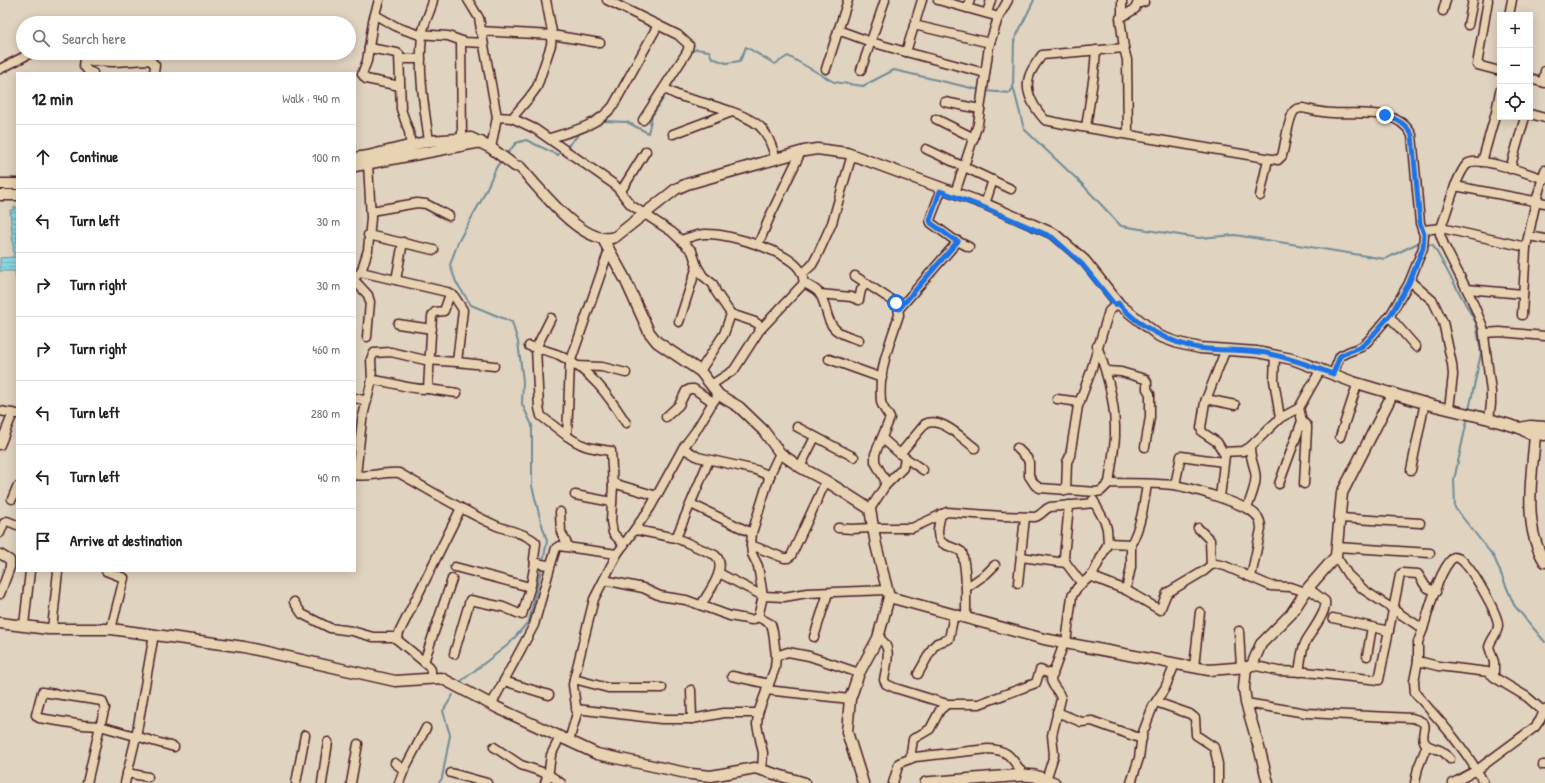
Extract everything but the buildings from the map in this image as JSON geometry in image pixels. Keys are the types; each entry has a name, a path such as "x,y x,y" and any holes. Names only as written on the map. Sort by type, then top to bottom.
{"main road":[{"path":"926,783 1024,776 1036,776 1050,782"}],"street":[{"path":"379,0 367,61 362,74 364,78 400,86"},
{"path":"430,141 422,90 421,59 422,34 433,0"},
{"path":"468,0 477,12 483,42 496,117 495,150"},
{"path":"512,118 537,87 551,45 552,35 546,0"},
{"path":"607,0 678,35 688,45 687,52 643,120"},
{"path":"826,69 848,0"},
{"path":"861,70 885,0"},
{"path":"906,52 922,0"},
{"path":"938,0 968,4 999,17"},
{"path":"987,13 991,0"},
{"path":"955,193 974,138 990,43 999,17 1008,0"},
{"path":"1122,0 1122,15 1120,21 1127,60 1128,134"},
{"path":"1122,15 1135,9 1137,4 1144,2 1144,0"},
{"path":"1444,10 1446,0"},
{"path":"1468,25 1473,0"},
{"path":"1488,0 1477,65 1497,68"},
{"path":"1509,12 1512,0"},
{"path":"375,15 399,28 422,34 448,36 461,41 483,42"},
{"path":"553,140 592,124 606,116 658,25"},
{"path":"914,25 990,43"},
{"path":"838,30 871,42 985,73"},
{"path":"480,31 552,35 600,43"},
{"path":"461,41 462,138"},
{"path":"369,48 399,54 401,109 409,132 411,147"},
{"path":"1124,48 1042,55 1029,76 1027,84 1031,101 1045,120 1278,160 1282,156 1290,119 1294,111 1299,108 1330,113 1385,115 1398,120 1407,127 1412,135 1420,223 1424,232 1423,248 1410,281 1389,316 1361,347 1340,356 1333,374"},
{"path":"1086,127 1096,50"},
{"path":"400,59 421,59"},
{"path":"0,69 17,60"},
{"path":"91,72 85,68 85,61 113,62 150,60 155,64 154,72"},
{"path":"1533,80 1544,82 1545,71"},
{"path":"664,88 679,96 732,112 758,124 764,130 776,159"},
{"path":"945,102 980,109"},
{"path":"1482,162 1497,107"},
{"path":"673,134 732,112"},
{"path":"1533,115 1545,118"},
{"path":"496,117 512,118 535,129 553,140 567,152 615,185 631,205 682,240 692,251 697,266 703,276 713,284 716,292 731,314 755,322 762,327"},
{"path":"936,119 974,138"},
{"path":"1510,168 1524,120"},
{"path":"356,158 411,147 430,141 462,138 471,138 495,150 520,167 565,217 606,244 625,279 649,332 657,342 700,371 711,385 716,398"},
{"path":"356,166 481,142"},
{"path":"647,215 676,189 687,184 804,151 817,149 847,153 983,207 1052,237 1082,264 1116,304 1136,324 1157,339 1176,347 1199,352 1274,357"},
{"path":"926,150 1011,188"},
{"path":"621,191 646,151"},
{"path":"567,436 573,364 606,244 609,239 615,237 669,198 688,187 799,156 818,153 851,158 941,190 955,193 985,204 1054,234 1085,261 1116,304 1159,336 1178,343 1200,348 1257,352 1333,374 1392,395"},
{"path":"758,245 799,156"},
{"path":"802,274 812,265 815,260 832,223 851,158"},
{"path":"1260,196 1268,159"},
{"path":"1489,418 1491,392 1484,327 1440,234 1455,186 1467,164 1472,161 1544,176 1536,201 1526,247 1522,315"},
{"path":"368,164 371,211 367,256 358,275 396,280 454,296 463,310 457,362"},
{"path":"985,204 993,180"},
{"path":"0,184 16,184"},
{"path":"1455,186 1545,203"},
{"path":"941,190 930,220 931,223 953,239 969,247"},
{"path":"0,195 16,195"},
{"path":"371,211 417,203 426,204 449,216"},
{"path":"1424,232 1441,228 1526,247"},
{"path":"368,234 434,250"},
{"path":"682,240 699,234 727,235 758,245 775,252 798,267 802,274 804,283 820,294 851,297 859,300 861,290 866,283"},
{"path":"1529,236 1545,239"},
{"path":"899,309 958,241"},
{"path":"396,280 403,242"},
{"path":"679,322 697,266"},
{"path":"855,276 896,303 899,309 899,315 888,348 882,378 881,401 890,418 875,454 874,462 885,480 884,487"},
{"path":"1410,281 1433,301 1443,322 1452,364 1454,410"},
{"path":"356,282 368,295 370,302 367,337"},
{"path":"711,385 734,370 762,327 804,283"},
{"path":"1467,289 1523,294"},
{"path":"428,389 433,314 446,309 450,294"},
{"path":"820,294 827,315 835,329 858,340"},
{"path":"1066,491 1067,462 1070,456 1080,402 1109,310 1116,304"},
{"path":"700,371 724,334 731,314"},
{"path":"1389,316 1416,347"},
{"path":"550,318 533,347 541,416 579,445 611,451 613,486 611,521 613,533 624,545"},
{"path":"398,324 432,329"},
{"path":"1484,333 1500,332 1545,336"},
{"path":"1017,448 1029,462 1029,476 1035,485 1044,490 1089,492 1101,491 1109,483 1115,437 1115,422 1106,371 1097,346"},
{"path":"533,347 558,355 589,374 609,396 626,423"},
{"path":"356,467 362,420 372,380 371,359 374,353 391,352 430,360 494,366"},
{"path":"1220,497 1225,455 1217,442 1202,432 1201,428 1206,399 1224,354"},
{"path":"1274,357 1274,380 1280,418"},
{"path":"829,359 882,378"},
{"path":"573,364 602,367 626,373"},
{"path":"1106,371 1120,372 1145,379 1147,382 1147,389 1150,394 1150,417 1145,447"},
{"path":"1320,371 1356,388 1489,418 1540,435 1530,516 1532,533 1545,562"},
{"path":"1223,452 1243,451 1250,447 1280,418 1299,408 1320,371"},
{"path":"372,380 456,393"},
{"path":"1340,437 1356,388"},
{"path":"666,417 679,405 686,391 690,389 694,389 739,407 763,430 780,453 800,467 826,481 870,509"},
{"path":"1392,395 1342,493 1337,551 1348,575 1364,590 1423,629"},
{"path":"356,398 367,401"},
{"path":"545,783 552,755 574,726 577,714 573,685 594,599 617,554 636,530 650,508 683,448 695,432 716,398"},
{"path":"1057,399 1080,402"},
{"path":"1206,399 1235,405"},
{"path":"1411,470 1427,404"},
{"path":"1299,408 1302,421 1307,426 1304,484"},
{"path":"0,411 15,414 0,445"},
{"path":"1279,484 1302,421"},
{"path":"863,783 847,732 850,699 859,673 878,638 889,594 876,545 870,509 884,487 903,468 903,456 925,424 929,422 937,422 944,425 976,448"},
{"path":"1520,428 1530,426 1545,427"},
{"path":"797,427 854,457"},
{"path":"800,467 815,437"},
{"path":"882,438 903,456 923,470"},
{"path":"1246,509 1254,488 1256,476 1250,457 1250,447"},
{"path":"683,448 698,457 756,470 770,476"},
{"path":"758,617 763,596 758,566 752,554 752,533 770,476 780,453"},
{"path":"1175,485 1181,456 1223,462"},
{"path":"676,538 710,460"},
{"path":"356,475 363,476 390,472 399,473 461,508 534,541 536,543 534,559 542,563"},
{"path":"751,545 784,558 791,556 826,481"},
{"path":"1109,483 1175,485 1220,497 1256,514 1260,522 1261,529 1251,577"},
{"path":"613,486 616,484 657,496"},
{"path":"1126,590 1131,567 1131,544 1143,509 1147,484"},
{"path":"12,500 16,490"},
{"path":"1050,782 1054,755 1052,735 1061,699 1051,682 1065,643 1072,596 1093,574 1108,543 1107,529 1089,492"},
{"path":"576,494 612,502"},
{"path":"838,528 912,528 947,512 1036,517 1041,515 1046,508 1050,507 1095,503"},
{"path":"691,504 752,533"},
{"path":"1069,505 1064,557 1066,563 1082,584"},
{"path":"396,639 461,508"},
{"path":"560,512 561,532 568,546"},
{"path":"940,514 938,536 940,540 962,552 966,588 966,618"},
{"path":"1018,583 1025,517"},
{"path":"1340,518 1420,523"},
{"path":"0,533 4,523 7,521 16,524"},
{"path":"1198,528 1210,540 1211,565"},
{"path":"636,530 676,538 715,555 720,561 720,573 700,605"},
{"path":"1108,543 1131,544"},
{"path":"454,654 470,600 522,614 530,587 542,563 559,546 568,546 617,554"},
{"path":"1337,551 1430,553"},
{"path":"1246,667 1261,644 1291,614 1307,590 1337,551"},
{"path":"0,554 10,560 10,567 0,594"},
{"path":"1021,557 1066,563"},
{"path":"1484,783 1466,751 1415,693 1414,681 1418,661 1418,642 1449,561 1454,557 1461,559 1466,565 1487,597 1498,623 1498,632 1489,647 1494,662 1494,677"},
{"path":"492,705 534,625 542,563"},
{"path":"1090,576 1126,590 1160,610 1167,593 1204,571 1211,565 1216,564 1271,586 1307,590 1326,601 1326,604 1305,642 1299,672"},
{"path":"966,588 986,574 995,565"},
{"path":"455,567 530,587"},
{"path":"24,626 30,572"},
{"path":"52,629 58,572"},
{"path":"111,572 121,574 124,578 111,629"},
{"path":"720,573 763,596 784,597 807,593 889,594 966,618 1044,639 1194,668 1209,670 1246,667 1379,680 1400,575 1402,572 1418,574 1426,587 1436,592"},
{"path":"424,662 452,579"},
{"path":"604,580 643,588 660,596 675,597 730,616 752,620 758,617"},
{"path":"814,637 828,593"},
{"path":"294,602 302,614 330,628 352,631 373,637 394,637 424,662 431,670 431,678"},
{"path":"1194,668 1200,612"},
{"path":"918,674 933,647 937,643 948,639 954,614"},
{"path":"758,617 771,624 776,656 775,668 758,714 758,731 763,753 762,770"},
{"path":"1333,618 1389,631"},
{"path":"0,622 52,629 111,629 244,647 395,681 442,678 492,705 597,754 691,774 711,776 755,768 805,783"},
{"path":"1367,656 1372,627"},
{"path":"1239,631 1246,667 1244,688 1246,703 1268,783"},
{"path":"125,783 136,737 154,634"},
{"path":"878,638 886,643 888,648 884,680 886,684 947,704 979,704 1036,683 1040,670 1053,675"},
{"path":"776,656 788,652 809,656 859,673"},
{"path":"1418,661 1438,666 1483,670 1527,697 1544,710 1543,720 1535,727 1477,770 1453,783"},
{"path":"1131,783 1139,758 1142,739 1156,702 1165,688 1175,664"},
{"path":"732,676 768,687 799,694 823,695 850,699"},
{"path":"574,679 608,688 662,688"},
{"path":"504,681 549,695"},
{"path":"691,690 692,719"},
{"path":"87,783 100,726 105,708 102,701 42,692 36,714 40,718 83,725 100,726 174,747"},
{"path":"1156,702 1190,714 1195,718 1196,735 1214,747 1218,764 1218,783"},
{"path":"1246,703 1306,713 1412,718 1423,722 1425,728 1424,741 1427,745 1444,753 1450,759"},
{"path":"910,759 913,739 930,729 940,710 947,704"},
{"path":"576,709 661,719 692,719 724,713 758,714"},
{"path":"1057,712 1081,722 1092,721 1142,739"},
{"path":"399,783 404,770 426,728"},
{"path":"296,783 305,735"},
{"path":"322,783 328,742"},
{"path":"351,783 358,744"},
{"path":"1415,783 1418,768 1427,745"},
{"path":"494,747 521,765 548,774 561,783"},
{"path":"893,783 899,763 910,759 988,749 1006,752 1024,776"},
{"path":"395,764 404,770"},
{"path":"127,773 148,777"},
{"path":"451,773 487,783"}],"water":[{"path":"14,207 16,207 16,279 15,271 0,271 0,258 14,257 10,210 14,210"}],"waterway":[{"path":"1034,0 1014,41 1013,86 1024,129 1081,183 1121,226 1199,238 1235,235 1385,259 1418,243 1421,244"},
{"path":"690,53 696,49 709,51 712,58 726,63 740,61 746,47 775,64 788,56 834,82 863,86 894,70 980,90"},
{"path":"670,87 680,71"},
{"path":"984,91 1010,93 1013,87"},
{"path":"600,122 627,122 648,133 652,116 666,94"},
{"path":"566,148 582,131"},
{"path":"506,155 516,143 526,140 558,155 563,151"},
{"path":"502,160 497,166 481,201 458,242 450,265 456,282 471,305 512,322 518,342 523,381 522,404 532,425 532,486 547,541 543,562"},
{"path":"1425,244 1433,245 1476,323 1481,353 1469,410"},
{"path":"1468,416 1454,480 1455,508 1494,557 1514,605 1545,642"},
{"path":"460,682 509,644 529,621 542,566"},
{"path":"439,783 442,778 450,735 443,711 453,695"}],"route":[{"path":"896,303 899,309 958,241 931,223 930,220 940,191 983,207 1052,237 1082,264 1115,305 1118,303 1159,336 1178,343 1200,348 1266,353 1292,359 1333,374 1340,356 1361,347 1391,314 1409,283 1423,248 1424,234 1420,223 1412,135 1407,127 1398,120 1385,115"}]}
